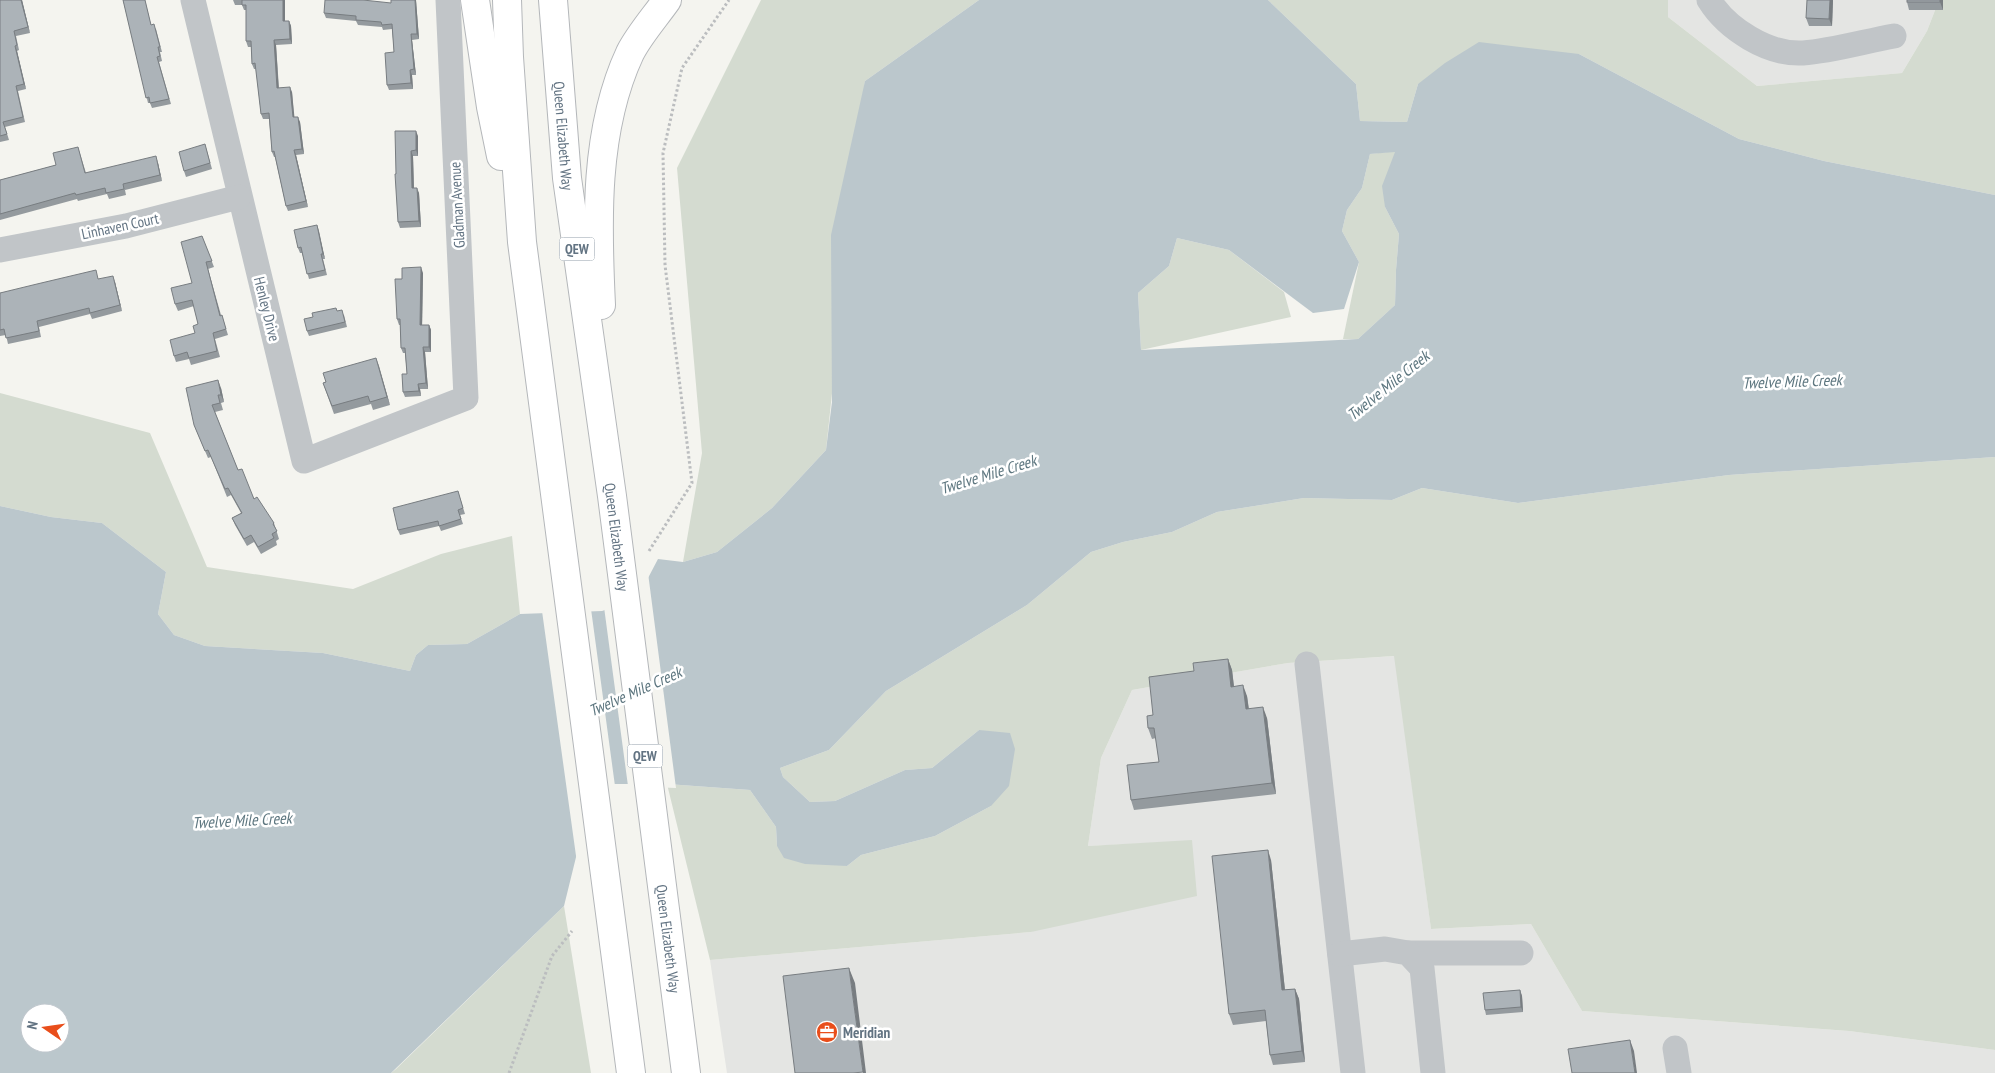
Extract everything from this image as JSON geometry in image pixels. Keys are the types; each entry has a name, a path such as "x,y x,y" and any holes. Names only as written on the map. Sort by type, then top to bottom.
{"highway":[{"path":"475,0 498,145 522,242"},
{"path":"507,0 509,57 522,242 631,1073"},
{"name":"Queen Elizabeth Way","path":"553,0 568,178 612,496 686,1073"},
{"path":"612,496 598,246 600,175 613,96 631,52 668,0"}],"street":[{"name":"Henley Drive","path":"193,0 304,460 456,402"},
{"name":"Gladman Avenue","path":"448,0 466,398 456,402"},
{"path":"1709,0 1719,15 1767,48 1802,53 1894,36"},
{"name":"Linhaven Court","path":"0,250 126,226 239,197"},
{"path":"1307,664 1353,1073"},
{"path":"1340,954 1386,949 1408,954 1521,953"},
{"path":"1408,954 1422,968 1433,1073"},
{"path":"1675,1048 1679,1073"}],"path":[{"path":"649,550 692,483 665,265 663,153 682,68 729,0"},
{"path":"509,1073 552,956 572,931"}],"shaded area":[{"path":"761,0 979,0 865,81 826,450 772,508 717,552 683,562 702,453 677,168"},
{"path":"1268,0 1668,0 1668,17 1757,86 1902,73 1927,31 1939,0 1995,0 1995,195 1824,161 1739,139 1579,54 1418,84 1407,122 1360,121 1356,84"},
{"path":"1668,0 1939,0 1927,31 1902,73 1757,86 1668,17"},
{"path":"1396,151 1385,207 1399,234 1395,305 1358,339 1343,339 1359,262 1342,231 1347,210 1362,188 1370,154"},
{"path":"1177,238 1229,250 1284,292 1291,317 1141,350 1138,293 1169,266"},
{"path":"0,393 150,433 207,567 353,589 441,554 512,536 520,614 467,644 428,645 416,655 410,671 323,653 205,646 174,635 158,614 166,572 102,523 51,517 0,506"},
{"path":"1995,457 1995,1050 1849,1031 1582,1011 1531,924 1431,929 1394,656 1288,663 1132,690 1101,758 1088,846 1192,840 1197,896 1031,932 710,960 667,784 750,790 776,827 777,846 847,866 861,855 935,836 991,806 979,730 932,768 905,770 835,801 810,802 783,777 780,768 829,750 886,691 1027,605 1091,552 1123,542 1172,532 1217,512 1304,498 1392,500 1422,488 1518,503 1729,475"},
{"path":"1395,656 1431,929 1531,924 1582,1011 1849,1031 1995,1050 1995,1073 727,1073 710,960 1031,932 1192,841 1088,846 1101,758 1132,690 1288,663"},
{"path":"564,906 591,1073 391,1073 396,1069"}],"water":[{"name":"Twelve Mile Creek","path":"979,0 1268,0 1356,84 1360,121 1407,122 1418,84 1445,63 1479,42 1579,54 1739,139 1824,161 1995,195 1995,457 1729,475 1518,503 1422,488 1392,500 1304,498 1217,512 1172,532 1123,542 1091,552 1027,605 886,691 829,750 780,768 783,777 810,802 835,801 905,770 932,768 979,730 1010,733 1015,749 1009,786 991,806 935,836 861,855 847,866 805,864 784,858 777,846 776,827 750,790 667,784 594,784 564,906 391,1073 0,1073 0,506 51,517 102,523 166,572 158,614 174,635 205,646 323,653 410,671 416,655 428,645 467,644 520,614 602,611 637,599 658,559 683,562 717,552 772,508 826,450 832,402 831,235 865,81","holes":["1395,152 1382,186 1385,207 1399,234 1395,305 1358,339 1141,350 1138,293 1169,266 1177,238 1229,250 1313,313 1344,309 1359,262 1342,231 1347,210 1362,188 1370,154"]}],"pier":[{"path":"648,573 676,788 628,786 604,607 635,597"},
{"path":"591,609 615,786 595,786 577,863 542,611"}],"building":[{"path":"0,0 21,0 28,27 14,31 17,45 15,46 24,84 16,86 23,117 3,122 7,134 0,136"},
{"path":"123,0 145,0 151,25 154,24 160,47 158,47 160,56 157,57 169,99 150,103 149,97 146,98"},
{"path":"242,0 283,0 283,21 289,21 290,39 274,40 277,88 290,87 293,117 298,117 302,149 294,150 306,201 286,206 274,151 272,152 269,113 261,114 255,63 252,64 251,41 246,41 246,5 242,5"},
{"path":"325,0 363,0 391,3 391,0 415,0 417,34 411,34 414,69 410,70 411,83 387,85 385,53 394,52 392,24 382,25 381,22 356,20 356,16 324,13"},
{"path":"1807,0 1830,0 1829,19 1806,18"},
{"path":"1907,0 1940,0 1940,2 1907,2"},
{"path":"395,131 416,131 416,150 411,151 412,188 417,188 419,221 398,222"},
{"path":"205,144 210,163 184,171 179,152"},
{"path":"78,147 85,173 156,156 160,175 123,184 124,189 106,193 105,188 76,195 75,193 0,214 0,180 56,165 53,153"},
{"path":"317,225 325,270 307,274 301,247 298,248 294,230"},
{"path":"202,236 212,261 206,262 220,316 222,315 226,329 213,333 217,351 189,358 187,352 174,356 170,340 195,333 193,326 198,324 192,300 175,304 171,288 192,283 181,242"},
{"path":"421,267 420,325 429,325 429,347 423,347 426,383 418,384 419,391 403,392 402,374 407,374 405,348 401,348 400,319 397,319 395,279 402,279 402,268"},
{"path":"96,270 98,279 113,276 120,305 90,313 89,308 37,321 39,331 6,338 4,329 0,330 0,293"},
{"path":"336,308 337,311 342,310 345,322 307,331 304,319 313,317 312,313"},
{"path":"376,358 387,397 370,402 368,396 332,406 323,383 326,382 323,373"},
{"path":"218,380 221,395 218,395 220,403 212,405 238,470 242,469 254,499 257,497 277,531 272,534 274,538 258,547 251,535 244,539 232,518 242,513 228,488 225,489 208,450 205,451 194,425 186,388"},
{"path":"458,491 463,508 458,510 461,519 439,526 438,521 398,530 393,508"},
{"path":"1228,659 1231,687 1243,685 1246,709 1263,707 1272,783 1131,800 1127,765 1159,762 1154,728 1148,728 1147,716 1153,715 1149,677 1194,671 1193,663"},
{"path":"1268,850 1282,990 1295,989 1302,1051 1270,1055 1265,1010 1229,1014 1212,856"},
{"name":"Meridian","path":"849,968 863,1072 795,1073 783,976"},
{"path":"1520,990 1521,1007 1485,1010 1483,993"},
{"path":"1630,1040 1635,1073 1572,1073 1568,1049"}],"place":[{"name":"Meridian","path":"827,1032"}]}
